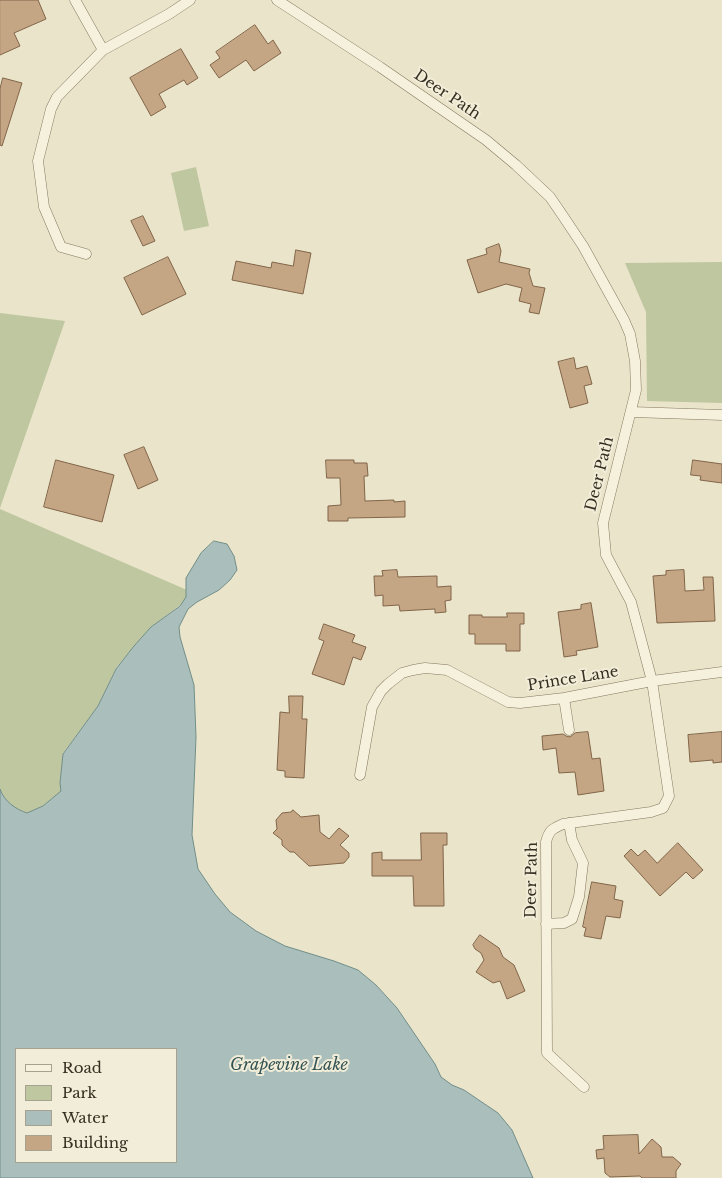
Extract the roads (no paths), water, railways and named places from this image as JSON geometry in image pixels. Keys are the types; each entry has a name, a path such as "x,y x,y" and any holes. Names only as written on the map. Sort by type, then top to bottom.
{"street":[{"path":"75,0 103,50"},
{"path":"86,254 61,247 44,207 38,161 52,109 57,97 103,50 169,14 190,0"},
{"name":"Deer Path","path":"277,0 486,140 516,165 550,198 563,216 583,246 630,334 635,361 636,390 603,523 606,555 631,602 652,681 669,796 663,808 651,812 563,824 552,829 548,834 546,842 546,1052 584,1087"},
{"path":"632,412 722,415"},
{"name":"Prince Lane","path":"360,775 372,707 381,691 403,673 425,668 447,670 508,702 520,703 564,698 652,681 722,672"},
{"path":"564,698 569,730"},
{"path":"546,924 564,923 572,919 579,897 583,862 572,840 569,823"}],"water":[{"name":"Grapevine Lake","path":"214,541 227,544 234,556 237,570 219,590 188,609 179,627 180,637 194,685 196,737 192,835 198,869 230,912 256,931 285,946 358,970 376,985 397,1008 435,1064 441,1077 498,1113 512,1130 533,1178 0,1178 0,789 10,804 27,813 43,806 61,791 63,754 98,706 116,669 134,646 151,627 180,606 186,597 186,578 201,553"}]}
